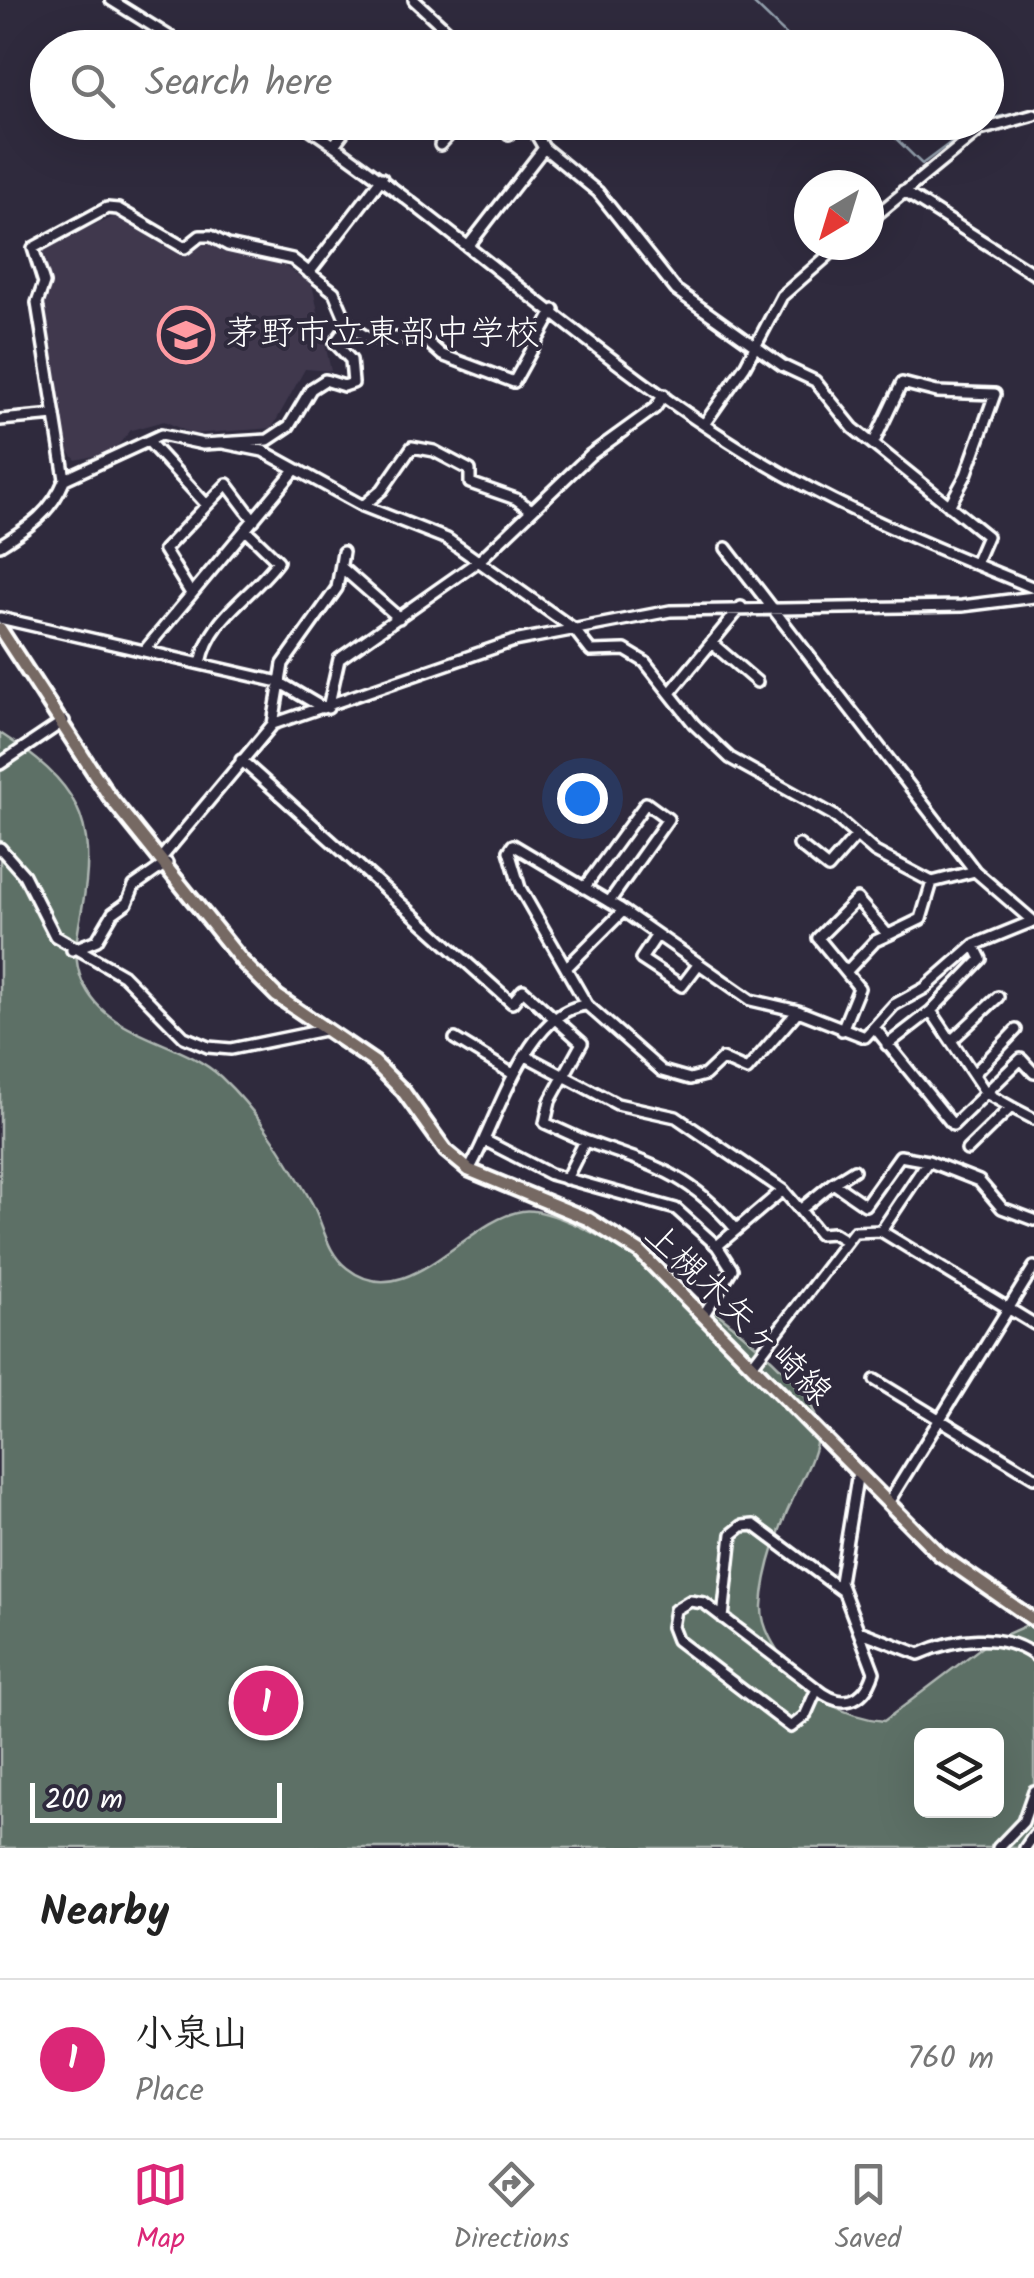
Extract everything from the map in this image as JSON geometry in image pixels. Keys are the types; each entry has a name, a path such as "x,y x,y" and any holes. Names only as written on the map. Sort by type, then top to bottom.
{"main road":[{"name":"上槻木矢ヶ崎線","path":"0,629 64,721 109,796 165,860 242,961 278,996 374,1062 404,1091 446,1151 469,1170 608,1231 640,1252 938,1554 1034,1620"}],"street":[{"path":"111,0 159,30"},
{"path":"414,0 446,30"},
{"path":"1004,123 1029,116 1034,124"},
{"path":"327,140 382,178 664,395 785,475 1034,588"},
{"path":"334,145 338,140"},
{"path":"440,145 445,140"},
{"path":"538,140 598,192 676,290 783,366 815,381 853,428 986,536 975,564"},
{"path":"884,207 967,140"},
{"path":"469,245 544,148"},
{"path":"309,273 382,178"},
{"path":"902,190 1034,274"},
{"path":"0,545 40,520 55,503 64,479 38,303 44,284 33,248 107,208 118,210 185,248 200,236 211,236 228,245 292,260 334,292 348,325 368,338 423,338 442,355 514,382 554,310"},
{"path":"705,423 782,296 823,260"},
{"path":"64,479 93,463 120,458 132,446 166,434 186,442 268,440 289,426 315,384 325,380 350,386 350,360 335,343 348,325"},
{"path":"873,444 902,383 937,392 995,394 966,475 949,506"},
{"path":"326,708 340,659 480,560 530,509 618,431 655,408 664,395"},
{"path":"0,420 55,415"},
{"path":"148,441 205,503"},
{"path":"223,443 263,451 364,506 418,526 480,560 537,606 574,629 591,651 624,650 645,662 730,758 832,814 874,852 932,882 975,870"},
{"path":"364,506 382,490 412,447 434,451 470,470 470,483 516,499 530,509"},
{"path":"144,650 294,471"},
{"path":"190,592 164,550 205,503 227,484 254,520"},
{"path":"201,663 205,642 229,609 264,581 278,561 246,530"},
{"path":"726,548 776,607 975,870 1034,922 974,946 925,988 894,1004 865,1037 798,1011 751,1000 624,911 513,845 509,851 520,888 587,1005 662,1071 690,1078 705,1075 722,1060 746,1070 798,1011"},
{"path":"72,950 97,940 113,913 128,903 134,886 165,860 273,724 283,664 323,614 342,568 343,552"},
{"path":"342,568 399,618"},
{"path":"273,724 465,657 670,610 962,606 1034,596"},
{"path":"670,693 714,645 741,607"},
{"path":"0,618 282,683 326,708"},
{"path":"714,645 757,682"},
{"path":"0,764 64,721"},
{"path":"241,760 512,1003 524,990 582,1043 550,1101 545,1123 683,1178 706,1194 736,1228"},
{"path":"584,888 646,803 668,819 609,902"},
{"path":"799,845 828,868 856,836"},
{"path":"0,848 24,875 55,936 140,989 168,1024 208,1046 231,1049 324,1030"},
{"path":"846,972 875,941 921,918 932,882"},
{"path":"842,1030 860,988 818,938 857,899 888,935"},
{"path":"568,966 624,911"},
{"path":"657,935 640,959 682,986 698,964"},
{"path":"888,1045 931,1011 981,959 974,946"},
{"path":"952,1040 998,996"},
{"path":"469,1170 486,1142 513,1074 545,1024 587,1005"},
{"path":"931,1011 986,1093 1034,1119"},
{"path":"874,1027 953,1125 1021,1059 1034,1073"},
{"path":"974,1074 1016,1030"},
{"path":"456,1038 513,1074"},
{"path":"526,1056 617,1104 676,1117 783,1190 819,1234 833,1233 846,1241"},
{"path":"967,1150 1011,1107"},
{"path":"486,1142 566,1179 676,1210 717,1246 732,1269 703,1316"},
{"path":"566,1179 585,1142"},
{"path":"833,1183 865,1206 900,1156 928,1161 979,1180 1002,1208 1034,1220"},
{"path":"881,1230 928,1161"},
{"path":"800,1210 854,1170"},
{"path":"717,1246 783,1190"},
{"path":"752,1364 854,1232 881,1230 1034,1324"},
{"path":"888,1503 1034,1268"},
{"path":"875,1380 1034,1477"},
{"path":"818,1689 805,1716 791,1727 678,1640 672,1627 675,1610 690,1601 704,1604 818,1689 833,1702 846,1704 862,1694 872,1682 874,1672 840,1582 858,1472"},
{"path":"723,1618 732,1534 742,1526 754,1525 843,1592"},
{"path":"859,1631 918,1654 947,1643 980,1639 998,1640 1034,1655"},
{"path":"998,1848 1022,1822 1034,1791"},
{"path":"1025,1848 1034,1834"}],"shaded area":[{"name":"茅野市立東部中学校","path":"117,216 182,256 200,239 209,240 228,250 264,253 312,284 331,371 305,369 272,428 192,434 164,421 131,430 112,452 76,460 69,452 44,301 50,277 41,246"}],"green space":[{"path":"0,733 47,768 64,786 84,826 86,877 76,954 82,981 93,1000 126,1027 204,1064 235,1091 282,1153 312,1203 330,1246 347,1268 369,1280 392,1281 436,1261 501,1218 522,1211 551,1215 637,1258 686,1290 773,1361 802,1393 816,1418 816,1446 774,1545 762,1606 770,1638 807,1688 842,1710 884,1721 987,1643 1034,1622 1034,1848 0,1848"}],"waterway":[{"path":"750,0 781,30"},
{"path":"1004,116 1034,110"},
{"path":"897,140 922,164 954,140"}],"place":[{"name":"茅野市立東部中学校","path":"186,335"},
{"name":"小泉山","path":"266,1703"}]}
